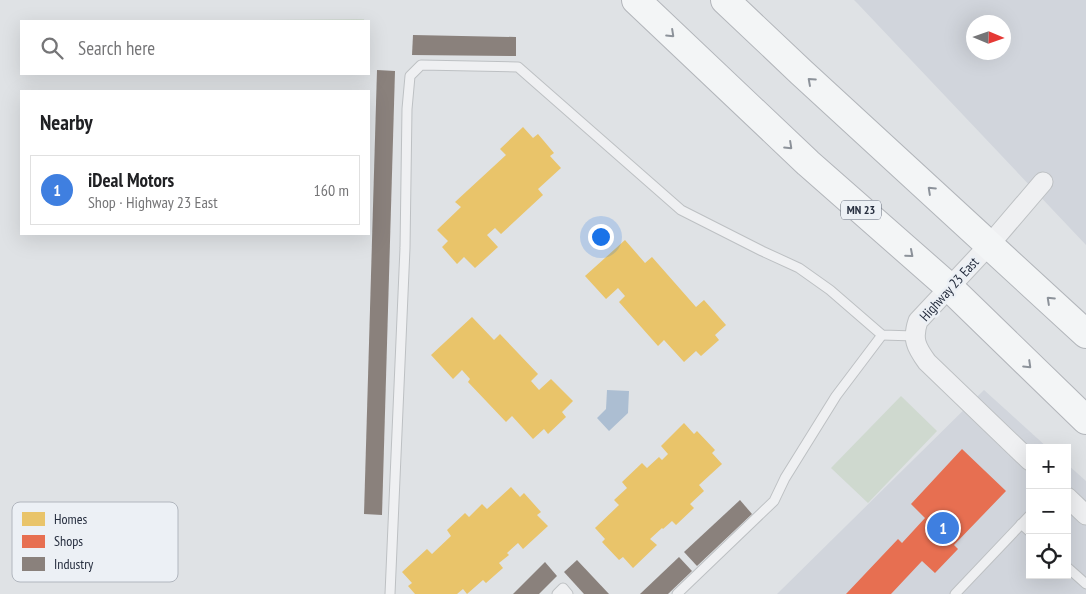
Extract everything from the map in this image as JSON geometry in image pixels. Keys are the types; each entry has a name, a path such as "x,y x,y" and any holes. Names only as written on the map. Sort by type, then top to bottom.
{"highway":[{"name":"MN 23","path":"636,0 808,164 949,288 1086,420"},
{"path":"725,0 1086,334"}],"street":[{"name":"Highway 23 East","path":"1026,457 927,362 915,342 915,331 918,321 990,244 1044,182"},
{"path":"1071,501 1086,515"}],"lane":[{"path":"390,594 405,248 407,109 410,76 421,65 518,67 681,210 799,268 830,290 882,334 915,336"},
{"path":"676,594 774,501 785,478 836,396 882,334"},
{"path":"955,594 1026,519"},
{"path":"1021,524 1026,528"},
{"path":"1071,571 1086,584"},
{"path":"557,594 563,588 568,594"}],"shaded area":[{"path":"854,0 1086,0 1086,245"},
{"path":"364,19 364,20 261,20"},
{"path":"984,390 1044,444 1026,444 1026,579 1071,579 1071,468 1086,481 1086,594 777,594"},
{"path":"901,396 937,431 868,503 831,468"}],"water":[{"path":"607,390 629,391 628,413 609,431 597,418 606,409"}],"building: Homes":[{"path":"523,127 533,138 538,134 554,153 550,156 561,168 538,189 543,195 501,234 495,228 487,235 498,247 475,268 464,257 457,264 442,247 448,241 437,230 461,207 455,202 506,155 500,149"},
{"path":"625,240 645,263 652,257 696,307 704,300 726,325 715,335 719,340 701,356 696,351 684,362 664,340 658,346 619,302 625,296 618,288 606,299 585,276"},
{"path":"472,317 494,340 500,334 538,374 531,381 539,390 551,379 573,401 562,412 566,417 548,434 544,429 533,439 512,416 506,422 468,382 470,379 462,370 453,379 431,355"},
{"path":"684,423 694,434 697,431 715,450 712,453 722,464 699,485 704,491 690,504 694,508 676,525 672,521 650,539 657,545 633,568 623,557 619,560 602,542 605,539 595,528 619,505 614,500 627,488 622,482 642,463 647,468 659,457 662,460 668,454 661,446"},
{"path":"511,487 520,497 524,493 541,512 537,515 548,526 523,549 518,543 507,553 509,555 499,563 503,568 486,583 483,580 467,594 463,589 457,594 415,594 408,586 412,583 402,572 427,549 432,554 451,536 447,530 465,513 469,517 482,504 487,509"}],"building: Shops":[{"path":"962,449 1006,491 954,545 958,549 935,573 922,561 891,594 846,594 898,539 902,543 925,518 911,504"}],"building: Industry":[{"path":"413,35 516,37 516,56 412,55"},
{"path":"377,70 395,71 382,515 364,514"},
{"path":"740,500 752,514 697,566 684,552"},
{"path":"679,557 692,571 668,594 640,594"},
{"path":"577,560 609,594 584,594 564,572"},
{"path":"545,562 557,576 539,594 513,594"}],"place":[{"name":"iDeal Motors","path":"943,528"}]}
